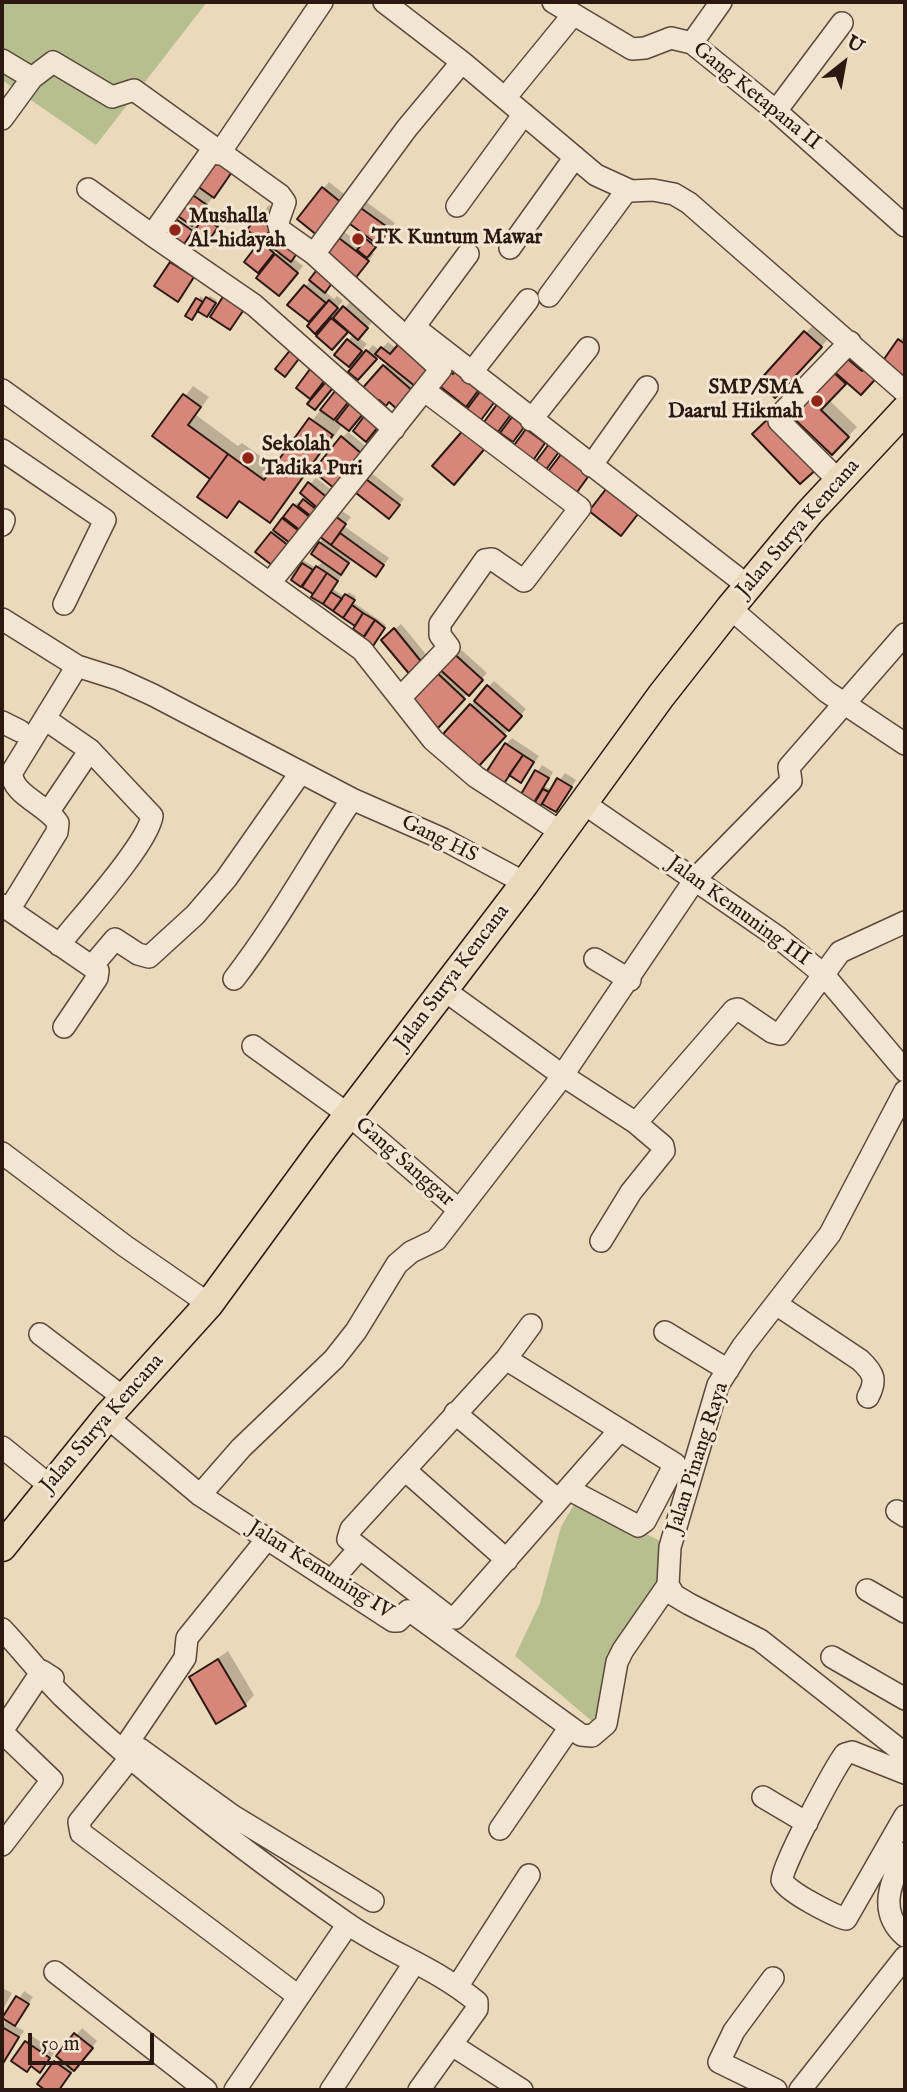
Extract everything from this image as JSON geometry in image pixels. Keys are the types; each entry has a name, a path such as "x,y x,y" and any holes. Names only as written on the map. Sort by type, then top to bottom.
{"main road":[{"name":"Jalan Surya Kencana","path":"2,1547 49,1485 209,1304 730,608 839,481 905,410"}],"street":[{"path":"152,235 216,152 322,2"},
{"path":"384,2 462,62 611,185 627,190 653,190 674,194 689,203 905,392"},
{"name":"Gang Ketapana II","path":"552,2 632,49 645,48 671,38 692,43 776,111 905,226"},
{"path":"692,43 722,2"},
{"path":"505,98 572,16"},
{"path":"776,111 842,23"},
{"path":"2,60 32,78"},
{"path":"2,119 32,78 53,62 112,97 134,90 216,152 280,195 285,202 278,222 280,230 314,254 441,369 270,583"},
{"path":"314,254 399,139 462,62"},
{"path":"457,206 524,114"},
{"path":"510,248 575,157"},
{"path":"88,189 254,305 394,429"},
{"path":"471,373 538,298 627,190"},
{"path":"468,254 414,327 748,586"},
{"path":"839,481 779,421 780,415 850,342"},
{"path":"531,420 588,348"},
{"path":"592,466 647,387"},
{"path":"2,390 362,650 433,740 466,769 561,832"},
{"path":"400,698 449,647 440,635 440,624 485,560 492,559 524,581 580,509 425,391"},
{"path":"2,450 105,520 64,604"},
{"path":"730,608 809,678 905,744"},
{"name":"Gang HS","path":"2,619 77,666 118,679 153,695 352,799 443,839 525,883"},
{"path":"200,1495 241,1448 334,1359 356,1331 397,1264 411,1252 436,1240 562,1075 630,980 696,878 791,781 789,767 905,634"},
{"path":"64,1027 97,978 98,971 93,964 59,945 5,908 57,832 58,823 49,811 18,788 11,776 77,666"},
{"path":"45,719 90,750 145,806 151,821 130,854 59,945"},
{"path":"49,811 90,750"},
{"path":"93,964 117,939 138,954 153,955 195,915 226,879 301,772"},
{"path":"234,979 278,919 314,856 352,799"},
{"name":"Jalan Kemuning III","path":"582,803 753,917 822,974 905,1071"},
{"path":"636,1123 734,1010 738,1009 772,1032 780,1034 822,974 848,947 905,922"},
{"path":"595,959 630,980"},
{"path":"444,990 562,1075 636,1123 664,1149 631,1192 601,1241"},
{"name":"Gang Sanggar","path":"253,1046 349,1115 459,1210"},
{"name":"Jalan Pinang Raya","path":"668,1585 670,1547 718,1385 830,1234 905,1091"},
{"path":"5,1154 125,1246 209,1304"},
{"path":"776,1304 860,1360 872,1371 875,1384 868,1397"},
{"path":"531,1325 506,1359 348,1534 348,1539 452,1618 461,1614 619,1431"},
{"path":"665,1332 727,1370"},
{"name":"Jalan Kemuning IV","path":"40,1334 116,1407 200,1495 393,1620 398,1621 408,1612 413,1613 570,1727"},
{"path":"455,1413 563,1495 635,1525 643,1523 675,1464 506,1359"},
{"path":"2,1447 49,1485"},
{"path":"405,1470 507,1560"},
{"path":"267,1539 187,1638 185,1658 129,1750 79,1822 81,1833 298,1996"},
{"path":"332,1580 359,1549"},
{"path":"500,1829 570,1727 581,1735 592,1736 606,1724 617,1662 668,1585 674,1595 689,1604 760,1640 905,1754"},
{"path":"867,1590 905,1612"},
{"path":"2,1629 60,1693 243,1848 348,1924 457,1987 478,2005 419,2090"},
{"path":"832,1657 905,1699"},
{"path":"2,1845 52,1780 2,1731 41,1671"},
{"path":"129,1750 373,1901"},
{"path":"905,1773 849,1752 840,1760 790,1853 782,1876 783,1882 795,1892 846,1919 905,1816"},
{"path":"763,1797 807,1823"},
{"path":"905,1853 887,1896 889,1914 905,1936"},
{"path":"457,1987 529,1875"},
{"path":"235,2090 348,1924"},
{"path":"800,2090 905,1957"},
{"path":"331,2090 415,1962"},
{"path":"55,1972 206,2090"},
{"path":"773,1978 734,2031 719,2062 776,2090"},
{"path":"452,2045 513,2088"}],"green space":[{"path":"2,2 207,2 96,145 2,80"},
{"path":"577,1499 670,1546 600,1728 515,1656 540,1603 561,1527"}],"building":[{"path":"213,155 234,169 214,198 193,183"},
{"path":"322,187 343,204 318,236 297,219"},
{"path":"187,191 207,205 192,226 178,216"},
{"path":"358,206 390,229 378,245 346,221"},
{"path":"261,210 277,221 262,241 247,230"},
{"name":"Mushalla Al-hidayah","path":"169,214 193,231 182,247 158,230"},
{"path":"203,218 218,227 205,246 191,236"},
{"path":"272,228 283,236 273,249 263,242"},
{"path":"335,235 369,261 354,280 321,255"},
{"path":"283,236 300,249 291,262 274,249"},
{"path":"366,239 376,247 367,258 357,250"},
{"path":"260,241 274,253 258,273 244,262"},
{"path":"275,254 298,273 279,296 256,278"},
{"path":"170,262 194,277 178,302 154,286"},
{"path":"319,267 335,279 325,293 309,280"},
{"path":"304,285 326,303 309,322 287,305"},
{"path":"226,292 247,305 230,330 210,317"},
{"path":"206,297 216,303 207,317 197,311"},
{"path":"196,298 203,302 192,320 185,316"},
{"path":"329,300 338,308 315,334 307,326"},
{"path":"343,306 368,328 358,340 333,318"},
{"path":"331,318 348,332 332,350 316,336"},
{"path":"804,331 822,347 775,398 758,382"},
{"path":"347,339 362,351 349,367 334,355"},
{"path":"898,339 905,344 905,379 882,362"},
{"path":"402,340 434,366 416,387 375,354 381,347 390,354"},
{"path":"291,349 301,356 285,377 275,369"},
{"path":"366,350 377,359 358,380 348,372"},
{"path":"843,355 862,371 869,363 881,373 861,395 831,369"},
{"path":"313,365 328,376 310,399 296,388"},
{"path":"383,365 414,392 398,410 389,402 386,406 379,400 375,404 360,391"},
{"path":"829,368 846,384 821,410 849,437 832,455 787,412"},
{"path":"448,370 453,374 456,370 480,388 466,407 437,384"},
{"path":"329,378 336,384 315,410 307,404"},
{"path":"339,386 353,396 334,420 320,410"},
{"path":"482,389 496,400 481,420 467,409"},
{"path":"183,394 201,407 188,425 228,454 210,479 152,436"},
{"path":"354,398 367,409 349,431 336,421"},
{"path":"498,403 512,413 498,432 484,422"},
{"path":"365,415 379,426 366,442 353,431"},
{"path":"771,416 819,467 800,484 752,434"},
{"path":"512,417 525,426 513,442 500,433"},
{"path":"309,418 333,435 270,523 239,501 227,518 197,497 228,454 264,480"},
{"path":"465,428 487,446 454,485 432,466"},
{"path":"526,429 545,443 532,462 512,448"},
{"path":"341,436 362,454 335,489 313,471"},
{"path":"549,444 559,452 545,471 534,464"},
{"path":"562,453 590,474 575,495 546,474"},
{"path":"362,476 400,505 389,519 351,489"},
{"path":"308,482 329,499 320,510 300,493"},
{"path":"606,489 638,514 621,536 589,511"},
{"path":"303,499 317,510 312,517 298,506"},
{"path":"293,504 311,518 301,531 283,517"},
{"path":"331,513 346,524 331,545 315,533"},
{"path":"282,518 299,531 290,543 273,530"},
{"path":"271,532 289,546 273,566 255,552"},
{"path":"340,533 384,565 376,577 331,545"},
{"path":"319,542 349,563 341,575 311,554"},
{"path":"302,563 313,570 301,587 291,580"},
{"path":"316,566 327,573 313,594 302,587"},
{"path":"327,573 338,581 323,604 311,597"},
{"path":"331,592 342,599 333,611 323,604"},
{"path":"345,594 355,600 343,618 333,611"},
{"path":"352,605 363,613 355,626 343,618"},
{"path":"363,613 375,620 364,637 353,629"},
{"path":"375,620 385,628 373,646 362,639"},
{"path":"394,628 424,665 411,676 381,640"},
{"path":"450,650 483,680 469,696 436,666"},
{"path":"433,669 465,699 438,728 406,697"},
{"path":"487,685 522,716 509,731 474,701"},
{"path":"470,704 506,736 479,766 443,734"},
{"path":"505,743 523,755 503,785 485,774"},
{"path":"523,755 534,762 521,783 509,775"},
{"path":"535,770 549,778 533,804 520,796"},
{"path":"557,778 572,787 556,812 542,804"},
{"path":"543,789 549,792 538,810 532,807"},
{"path":"218,1659 246,1706 216,1724 189,1677"},
{"path":"16,1996 29,2004 15,2026 2,2018"},
{"path":"2,2027 19,2037 2,2065"},
{"path":"74,2033 93,2048 74,2071 56,2056"},
{"path":"25,2041 50,2058 40,2073 31,2066 27,2072 11,2061"},
{"path":"54,2061 71,2073 59,2090 45,2090 37,2084"}],"place":[{"name":"Mushalla Al-hidayah","path":"175,230"},
{"name":"TK Kuntum Mawar","path":"358,239"},
{"name":"SMP/SMA Daarul Hikmah","path":"817,401"},
{"name":"Sekolah Tadika Puri","path":"248,458"}]}
